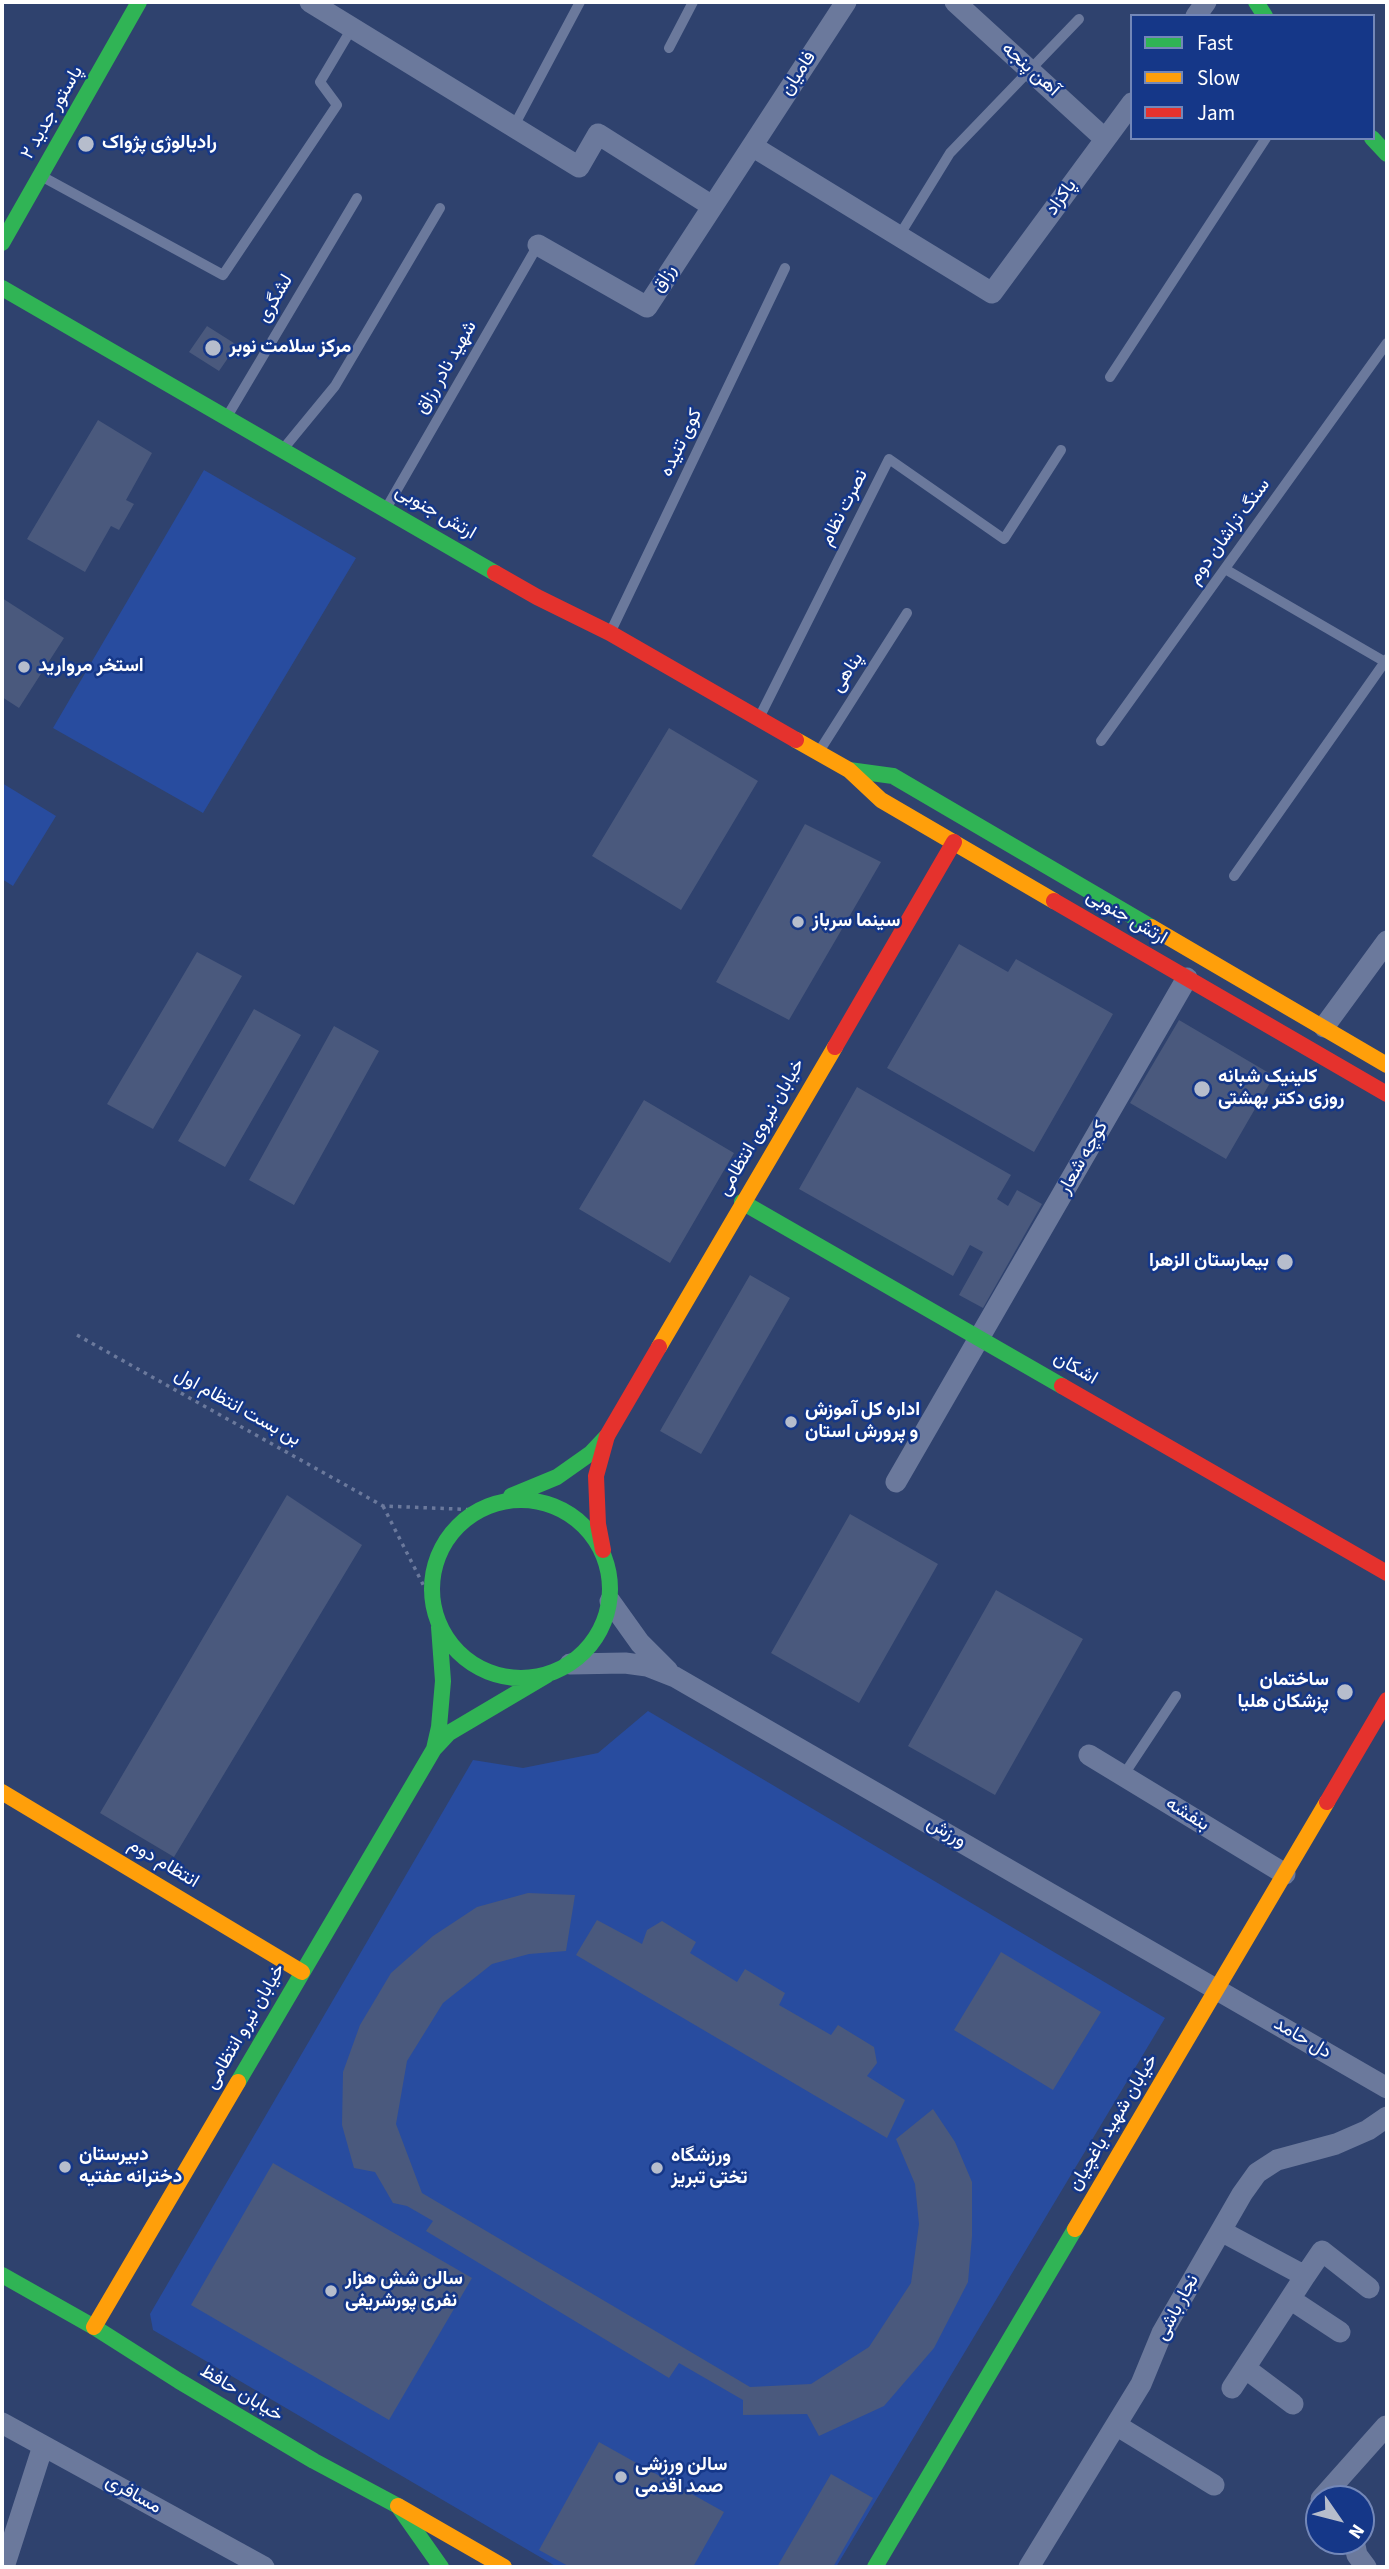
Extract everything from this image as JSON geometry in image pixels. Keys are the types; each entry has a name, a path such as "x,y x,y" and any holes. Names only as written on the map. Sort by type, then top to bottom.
{"main road":[{"name":"پاستور جدید ۲","path":"2,243 139,2"},
{"path":"1374,140 1387,154"},
{"name":"ارتش جنوبی","path":"2,288 537,597 610,633 849,770 881,800 1387,1094"},
{"name":"ارتش جنوبی","path":"849,770 893,776 1387,1065"},
{"name":"خیابان نیروی انتظامی","path":"488,1506 557,1477 591,1453 607,1436 954,842"},
{"name":"اشکان","path":"743,1202 1387,1573"},
{"name":"خیابان نیروی انتظامی","path":"603,1550 598,1524 596,1476 607,1436"},
{"path":"520,1499 546,1502 569,1512 589,1529 603,1550 610,1575 610,1601 603,1625 589,1647 570,1664 547,1675 522,1678 496,1675 473,1665 453,1648 439,1627 432,1602 432,1577 439,1552 453,1531 472,1513 488,1506 520,1499"},
{"name":"خیابان نیرو انتظامی","path":"434,1749 443,1681 439,1627"},
{"name":"خیابان نیرو انتظامی","path":"94,2328 434,1749 449,1733 547,1675"},
{"name":"خیابان شهید یاغچیان","path":"875,2567 1387,1700"},
{"name":"انتظام دوم","path":"2,1792 302,1972"},
{"name":"خیابان حافظ","path":"2,2275 314,2461 398,2506 441,2567"},
{"path":"398,2506 504,2567"}],"street":[{"path":"310,2 579,167 598,134 712,206"},
{"name":"فامیان","path":"751,146 846,2"},
{"name":"آهن پنجه","path":"955,2 1105,139"},
{"name":"پاکزاد","path":"899,236 992,293 1130,106"},
{"path":"751,146 899,236"},
{"name":"رزاق","path":"538,245 647,307 751,146"},
{"path":"1324,1027 1387,941"},
{"name":"کوچه شعار","path":"896,1482 1187,978"},
{"name":"ورزش","path":"610,1601 640,1643 675,1677"},
{"name":"ورزش","path":"570,1664 625,1664 647,1667 675,1677 1218,1990"},
{"name":"بنفشه","path":"1088,1755 1285,1874"},
{"name":"دل حامد","path":"1218,1990 1387,2088"},
{"name":"نجار باشی","path":"1029,2567 1141,2384 1162,2333 1257,2173 1277,2160 1336,2144 1368,2130 1387,2117"},
{"path":"1221,2231 1305,2276"},
{"path":"1232,2388 1322,2251 1369,2288"},
{"path":"1290,2300 1340,2332"},
{"path":"1245,2368 1293,2404"},
{"name":"مسافری","path":"2,2423 264,2567"},
{"path":"1116,2425 1214,2485"},
{"path":"1333,2485 1386,2426"},
{"path":"4,2567 43,2446"}],"lane":[{"path":"514,126 580,2"},
{"path":"668,48 693,2"},
{"path":"899,236 950,153 1079,19"},
{"path":"41,176 223,275 337,105 320,82 352,28"},
{"path":"1110,377 1265,140"},
{"name":"لشگری","path":"226,417 357,198"},
{"path":"283,450 335,386 440,208"},
{"name":"شهید نادر رزاق","path":"386,509 538,245"},
{"name":"کوی تنیده","path":"610,633 785,268"},
{"name":"سنگ تراشان دوم","path":"1101,741 1387,342"},
{"name":"نصرت نظام","path":"759,719 889,459 1004,539 1061,450"},
{"path":"1225,569 1387,661 1234,876"},
{"name":"پناهی","path":"818,752 907,613"},
{"path":"1123,1776 1176,1696"}],"path":[{"name":"بن بست انتظام اول","path":"77,1335 383,1506"},
{"path":"432,1602 383,1506 488,1506"}],"shaded area":[{"path":"204,470 356,558 203,813 53,728"},
{"path":"2,783 56,816 13,886 2,879"},
{"path":"648,1711 1165,2018 836,2567 557,2567 153,2330 150,2314 473,1760 523,1768 598,1753"}],"building":[{"name":"مرکز سلامت نوبر","path":"207,326 237,345 219,371 189,352"},
{"path":"98,420 152,453 126,500 134,504 119,530 111,526 85,572 27,539"},
{"name":"استخر مروارید","path":"2,598 64,638 19,708 2,697"},
{"path":"669,728 758,781 681,910 592,856"},
{"name":"سینما سرباز","path":"805,824 881,862 789,1020 716,982"},
{"path":"959,944 1008,972 1016,959 1113,1014 1034,1152 887,1068"},
{"path":"197,952 242,976 153,1129 107,1104"},
{"path":"254,1009 301,1035 225,1167 178,1141"},
{"name":"کلینیک شبانه روزی دکتر بهشتی","path":"1179,1020 1274,1076 1226,1159 1130,1103"},
{"path":"334,1026 379,1051 294,1205 249,1180"},
{"path":"857,1087 1011,1175 997,1199 1008,1206 1017,1190 1042,1204 983,1308 959,1295 983,1252 970,1245 953,1276 799,1189"},
{"path":"644,1100 734,1153 670,1263 579,1209"},
{"path":"750,1275 790,1298 701,1454 660,1431"},
{"path":"287,1495 362,1545 174,1857 100,1813"},
{"path":"850,1514 938,1564 859,1703 771,1653"},
{"path":"996,1590 1083,1639 995,1795 908,1746"},
{"path":"528,1893 575,1895 566,1951 529,1954 492,1964 443,2003 407,2061 396,2124 422,2193 750,2387 811,2384 869,2347 911,2283 919,2224 915,2184 896,2139 933,2109 955,2142 972,2182 972,2236 968,2282 934,2348 884,2406 819,2436 807,2414 743,2415 743,2400 679,2363 669,2378 426,2231 433,2221 407,2206 393,2203 375,2172 354,2168 342,2125 343,2072 360,2025 391,1973 433,1936 477,1907"},
{"path":"597,1920 642,1944 647,1930 662,1921 696,1942 690,1953 737,1982 745,1969 785,1993 779,2005 831,2035 838,2025 874,2047 877,2063 867,2076 905,2100 887,2138 576,1955"},
{"path":"1001,1952 1101,2012 1053,2090 954,2030"},
{"name":"سالن شش هزار نفری پورشریفی","path":"273,2163 472,2278 389,2420 191,2305"},
{"name":"سالن ورزشی صمد اقدمی","path":"599,2442 724,2512 693,2567 570,2567 539,2550"},
{"path":"831,2474 873,2498 833,2567 777,2567"}],"traffic: fast":[{"path":"2,243 139,2"},
{"path":"1256,2 1264,14"},
{"path":"1374,140 1387,154"},
{"path":"2,288 495,573"},
{"path":"849,770 893,776 1151,927"},
{"path":"742,1202 1062,1386"},
{"path":"511,1496 557,1477 591,1453 607,1436"},
{"path":"521,1500 538,1501 555,1507 584,1526 603,1555 609,1572 610,1589 609,1606 603,1623 584,1652 555,1671 538,1677 521,1678 504,1677 487,1671 458,1652 439,1623 433,1606 432,1589 433,1572 439,1555 458,1526 487,1507 504,1501 521,1500"},
{"path":"434,1749 443,1681 439,1627"},
{"path":"238,2082 434,1749 449,1733 547,1675"},
{"path":"875,2567 1075,2229"},
{"path":"2,2275 94,2327 314,2461 398,2506 441,2567"}],"traffic: slow":[{"path":"796,740 849,770 881,800 1054,901"},
{"path":"1151,927 1387,1065"},
{"path":"659,1347 835,1047"},
{"path":"2,1792 302,1972"},
{"path":"1075,2229 1327,1802"},
{"path":"94,2327 238,2082"},
{"path":"398,2506 504,2567"}],"traffic: jam":[{"path":"495,573 610,633 796,740"},
{"path":"835,1047 954,842"},
{"path":"1054,901 1387,1094"},
{"path":"603,1550 598,1524 596,1476 607,1436 659,1347"},
{"path":"1062,1386 1387,1573"},
{"path":"1327,1802 1387,1700"}],"place":[{"name":"رادیالوژی پژواک","path":"86,144"},
{"name":"مرکز سلامت نوبر","path":"213,348"},
{"name":"استخر مروارید","path":"24,667"},
{"name":"سینما سرباز","path":"798,922"},
{"name":"کلینیک شبانه روزی دکتر بهشتی","path":"1202,1089"},
{"name":"بیمارستان الزهرا","path":"1285,1262"},
{"name":"اداره کل آموزش و پرورش استان","path":"791,1422"},
{"name":"ساختمان پزشکان هلیا","path":"1345,1692"},
{"name":"دبیرستان دخترانه عفتیه","path":"65,2167"},
{"name":"ورزشگاه تختی تبریز","path":"657,2168"},
{"name":"سالن شش هزار نفری پورشریفی","path":"331,2291"},
{"name":"سالن ورزشی صمد اقدمی","path":"621,2477"}]}
